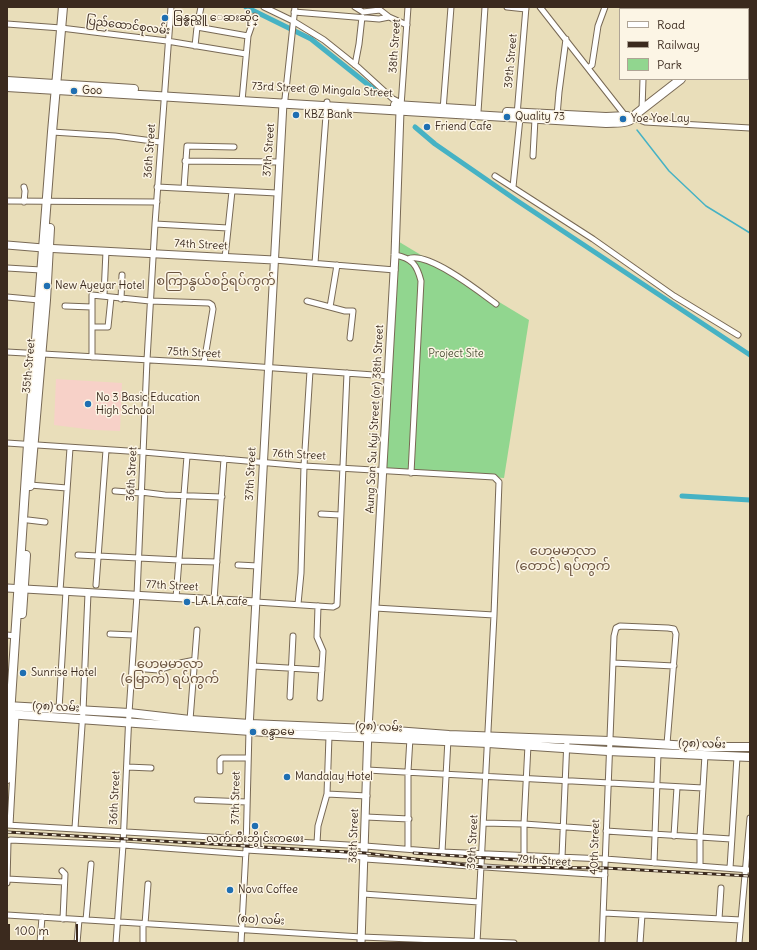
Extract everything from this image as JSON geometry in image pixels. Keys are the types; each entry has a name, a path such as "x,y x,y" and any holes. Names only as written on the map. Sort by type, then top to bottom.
{"main road":[{"name":"35th Street","path":"63,7 64,29"},
{"name":"35th Street","path":"7,779 54,132 64,29 68,7"},
{"path":"634,116 680,80"},
{"name":"73rd Street @ Mingala Street","path":"7,81 58,87"},
{"name":"73rd Street @ Mingala Street","path":"7,87 58,87 327,104 401,106 443,111 518,116 606,120 634,116"},
{"name":"73rd Street @ Mingala Street","path":"518,116 535,119 557,117"},
{"name":"35th Street","path":"41,313 39,300 41,270 45,248"},
{"name":"35th Street","path":"11,711 11,636 21,589 28,520 31,444"},
{"name":"(၇၈) လမ်း","path":"11,711 59,709 83,715 129,722 488,739 608,751 750,757"},
{"name":"(၇၈) လမ်း","path":"11,711 83,715 129,713 329,736 368,733"},
{"name":"(၇၈) လမ်း","path":"529,742 567,739 750,747"}],"street":[{"name":"36th Street","path":"116,943 123,845 150,301 170,7"},
{"path":"195,46 201,7"},
{"path":"264,7 324,40 401,106"},
{"path":"355,7 363,12 380,9 389,17 407,25"},
{"name":"38th Street","path":"401,106 408,7"},
{"path":"443,111 451,7"},
{"path":"478,113 485,7"},
{"path":"507,7 526,8"},
{"path":"540,7 588,68 634,116 645,122 750,128"},
{"path":"588,68 592,65 598,26 604,7"},
{"path":"627,7 643,8"},
{"name":"39th Street","path":"514,187 526,8"},
{"path":"294,9 362,18 383,19 389,17"},
{"name":"37th Street","path":"241,943 246,852 248,758 277,193 284,101 294,9"},
{"path":"242,99 248,36 255,16"},
{"path":"355,65 362,18"},
{"name":"ပြည်ထောင်စုလမ်း","path":"7,24 167,41 246,54"},
{"path":"197,27 248,36"},
{"path":"557,117 566,39"},
{"path":"634,116 643,80"},
{"path":"316,263 327,104"},
{"name":"Aung San Su Kyi Street (or) 38th Street","path":"368,733 383,470 384,376 395,255 401,106"},
{"path":"533,156 535,119"},
{"path":"54,132 115,136 160,142"},
{"path":"184,188 186,147 234,147"},
{"path":"185,161 279,162"},
{"path":"495,176 593,239 674,296 738,335"},
{"path":"24,187 24,202"},
{"path":"158,187 277,193"},
{"path":"225,258 232,191"},
{"path":"7,200 24,202 157,202"},
{"path":"155,224 228,228"},
{"name":"74th Street","path":"7,244 106,252 274,260 394,270"},
{"path":"104,295 106,252"},
{"path":"395,255 413,262 421,281 411,473"},
{"path":"408,259 411,257 441,266 467,282 496,304"},
{"path":"330,308 337,265"},
{"path":"7,268 41,270"},
{"path":"121,299 122,275"},
{"path":"92,357 92,295 104,295 111,298 121,299 209,303 212,305 213,309 204,363"},
{"path":"7,297 39,300"},
{"path":"92,327 108,327 111,298"},
{"path":"307,301 330,308 353,311 350,338"},
{"path":"66,306 92,307"},
{"name":"75th Street","path":"7,352 204,363 384,376"},
{"path":"298,604 301,573 304,466 310,371"},
{"path":"321,514 340,515 347,374"},
{"name":"76th Street","path":"7,443 143,452 304,466 494,477"},
{"path":"59,709 67,488 70,448"},
{"path":"96,585 106,450"},
{"path":"176,598 187,456"},
{"path":"214,600 224,459"},
{"name":"39th Street","path":"477,942 482,867 499,482 494,477"},
{"path":"30,485 67,488"},
{"path":"115,491 222,497"},
{"name":"77th Street","path":"7,588 335,607 337,604 340,515"},
{"path":"28,520 45,522"},
{"path":"78,555 217,562"},
{"path":"238,565 258,566"},
{"path":"75,828 83,715 88,593"},
{"path":"318,606 317,632 323,651 320,698"},
{"path":"375,608 494,616"},
{"name":"40th Street","path":"602,943 608,751 614,636 616,628 620,626 674,629 676,634 674,666"},
{"path":"190,720 197,630"},
{"path":"110,634 134,635"},
{"path":"290,697 293,636"},
{"path":"132,668 159,670 195,660"},
{"path":"613,663 674,666 667,744"},
{"path":"253,666 322,670"},
{"path":"9,825 11,711"},
{"name":"38th Street","path":"361,940 365,858 368,733"},
{"path":"317,843 318,826 327,794 329,736"},
{"path":"408,849 408,771 410,736"},
{"path":"442,852 448,738"},
{"path":"562,858 564,780 567,739"},
{"path":"524,855 524,824 529,742"},
{"path":"654,863 658,754"},
{"path":"700,866 700,837 705,755"},
{"path":"730,868 737,757"},
{"path":"220,771 220,760 222,758 248,758"},
{"path":"127,767 151,768"},
{"path":"367,770 703,788"},
{"path":"674,836 677,787"},
{"path":"327,794 366,796"},
{"path":"197,800 247,802"},
{"path":"366,817 409,819"},
{"path":"739,943 748,870 750,818"},
{"path":"484,822 595,829"},
{"name":"79th Street","path":"9,825 317,843 442,852 605,859 748,870"},
{"path":"606,831 731,839"},
{"name":"79th Street","path":"7,879 8,842 10,840 365,858 605,875"},
{"path":"86,920 91,864"},
{"path":"62,871 64,874 63,919"},
{"path":"7,883 7,879 64,882"},
{"path":"143,943 148,884"},
{"path":"719,919 721,888"},
{"path":"363,894 479,902"},
{"path":"604,913 741,920"},
{"name":"(၈၀) လမ်း","path":"7,915 117,923 242,929 361,940 514,943"},
{"path":"640,943 642,915"},
{"path":"40,943 42,917"},
{"path":"77,943 79,920"}],"shaded area":[{"name":"No 3 Basic Education High School","path":"56,379 122,383 120,431 94,430 54,425"}],"green space":[{"name":"Project Site","path":"396,240 529,320 504,478 383,470"}],"waterway":[{"path":"246,7 311,39 381,95"},
{"path":"415,127 435,144 516,200 750,355"},
{"path":"637,130 669,171 706,206 750,233"},
{"path":"682,496 750,500"}],"railway":[{"path":"7,832 365,853 482,867 605,868 750,876"},
{"path":"414,853 546,862"}],"place":[{"name":"ခြန္စည္သူ ေဆးဆိုင္","path":"165,18"},
{"name":"Goo","path":"74,91"},
{"name":"KBZ Bank","path":"296,115"},
{"name":"Quality 73","path":"507,117"},
{"name":"Yoe Yoe Lay","path":"623,119"},
{"name":"Friend Cafe","path":"427,127"},
{"name":"New Ayeyar Hotel","path":"47,286"},
{"name":"No 3 Basic Education High School","path":"88,404"},
{"name":"LA LA cafe","path":"187,602"},
{"name":"Sunrise Hotel","path":"23,673"},
{"name":"စန္ဒာမေ","path":"253,732"},
{"name":"Mandalay Hotel","path":"287,777"},
{"name":"လက်ကီးဘွိုင်းကဖေး","path":"255,826"},
{"name":"Nova Coffee","path":"230,890"}],"district":[{"name":"စကြာနွယ်စဉ်ရပ်ကွက်","path":"216,281"},
{"name":"ဟေမမာလာ (တောင်) ရပ်ကွက်","path":"563,558"},
{"name":"ဟေမမာလာ (မြောက်) ရပ်ကွက်","path":"170,672"}]}
